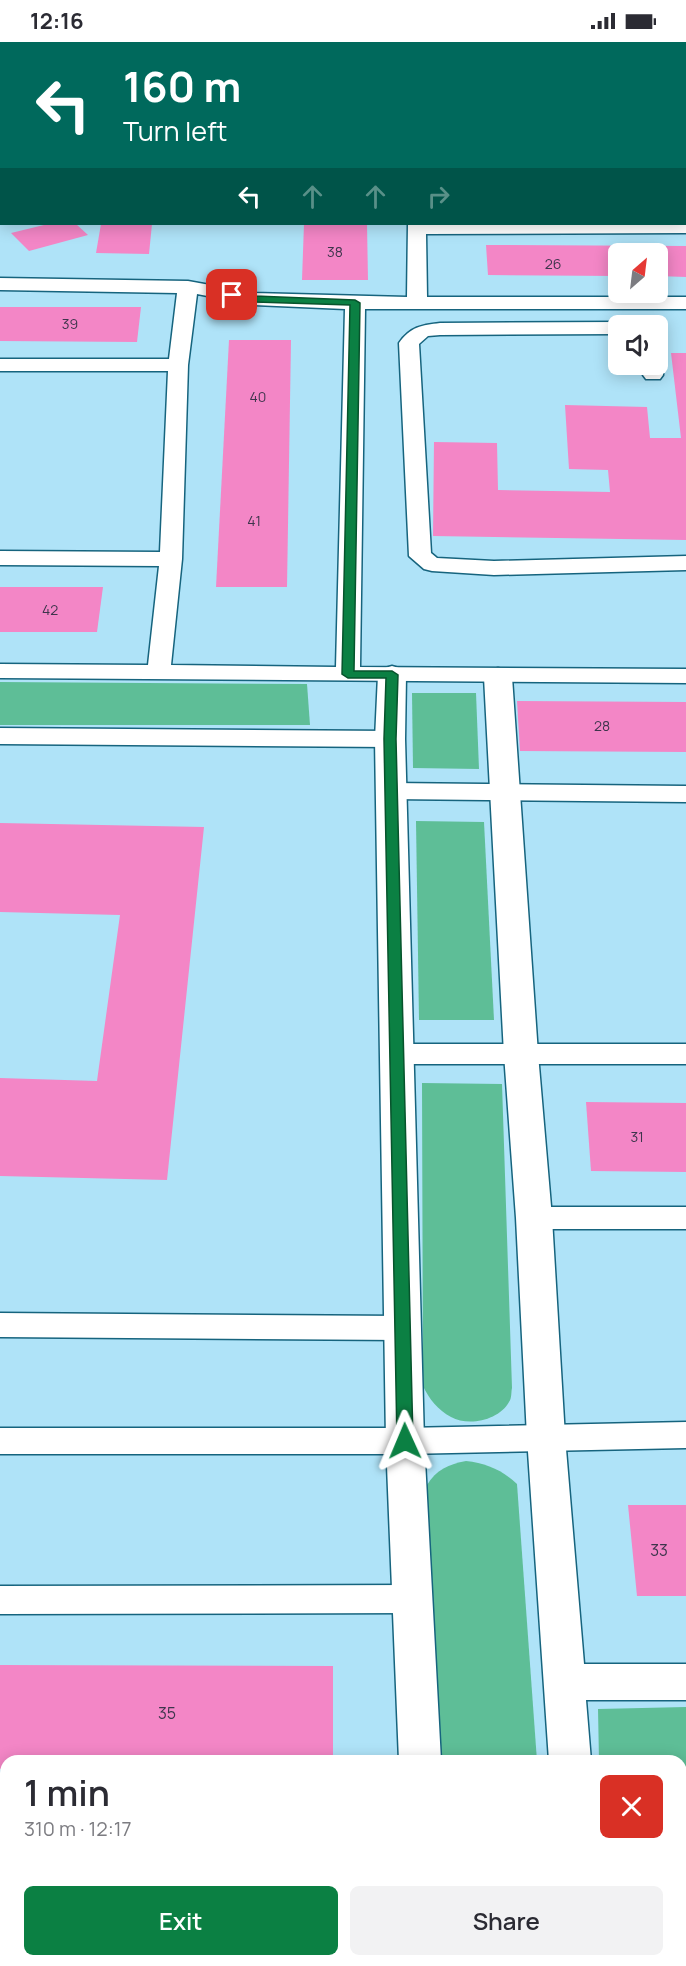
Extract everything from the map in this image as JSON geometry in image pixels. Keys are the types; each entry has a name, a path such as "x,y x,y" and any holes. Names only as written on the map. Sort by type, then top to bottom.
{"street":[{"path":"392,675 390,739 402,1328 420,1755"},
{"path":"498,677 521,1054 534,1218 546,1437 570,1755"},
{"path":"564,1682 686,1682"}],"lane":[{"path":"417,302 417,226 686,227"},
{"path":"0,284 188,287 255,299 355,303 686,303"},
{"path":"159,672 171,559 178,365 188,287"},
{"path":"348,674 355,303"},
{"path":"608,328 440,329 422,331 409,343 420,556 432,564 494,568 686,563"},
{"path":"0,365 178,365"},
{"path":"0,558 171,559"},
{"path":"0,671 498,677 686,676"},
{"path":"0,736 390,739"},
{"path":"391,791 505,794 686,794"},
{"path":"398,1054 686,1054"},
{"path":"534,1218 686,1218"},
{"path":"0,1325 402,1328"},
{"path":"0,1441 405,1441 686,1435"},
{"path":"0,1600 412,1599"}],"green space":[{"path":"0,682 307,684 310,725 0,725"},
{"path":"412,693 476,693 479,769 413,768"},
{"path":"416,821 484,822 494,1020 419,1020"},
{"path":"422,1083 502,1084 512,1388 510,1400 504,1408 483,1420 466,1421 451,1417 434,1404 423,1386"},
{"path":"466,1461 480,1463 506,1475 517,1484 537,1755 440,1755 427,1485 434,1475 454,1464"},
{"path":"686,1707 686,1755 599,1755 598,1709"}],"building":[{"path":"44,225 77,225 88,235 29,251 11,233"},
{"path":"101,225 152,225 149,254 96,253"},
{"path":"304,225 367,225 368,280 302,280"},
{"path":"486,245 608,246 608,276 488,275"},
{"path":"668,246 686,246 686,277 668,276"},
{"path":"0,307 141,307 137,342 0,341"},
{"path":"229,340 291,340 287,587 216,587"},
{"path":"671,353 686,353 686,540 433,536 434,442 497,443 498,490 610,492 608,470 569,469 565,405 647,407 650,438 681,438"},
{"path":"0,587 103,587 97,632 0,632"},
{"path":"517,701 686,702 686,752 520,751"},
{"path":"0,823 204,827 167,1180 0,1176 0,1078 97,1081 120,915 0,912"},
{"path":"586,1102 686,1103 686,1172 591,1171"},
{"path":"628,1505 686,1505 686,1596 637,1596"},
{"path":"0,1665 333,1666 333,1755 0,1755"}],"route":[{"path":"232,295 255,299 355,303 348,674 392,675 390,739 405,1441"}]}
